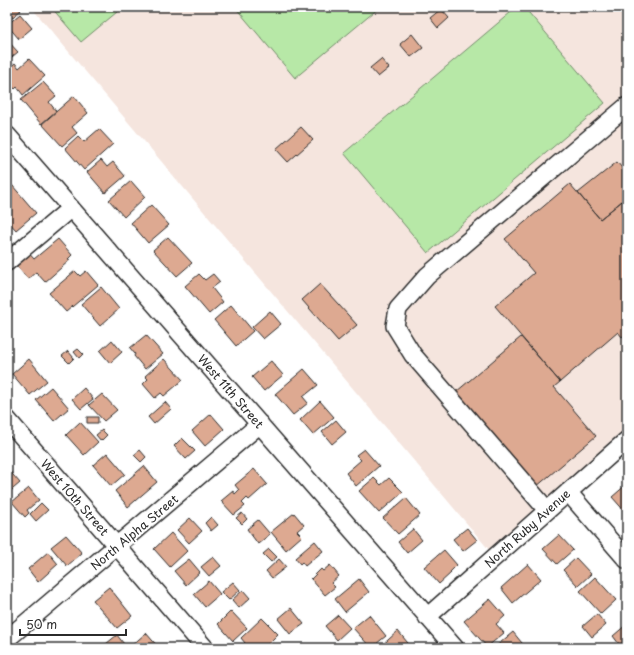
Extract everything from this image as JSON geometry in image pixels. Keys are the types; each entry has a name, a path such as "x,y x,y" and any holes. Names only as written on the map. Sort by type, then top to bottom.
{"street":[{"path":"547,510 413,355 395,326 398,309 427,276 627,106"},
{"name":"West 11th Street","path":"7,134 455,648"},
{"path":"7,262 72,208"},
{"name":"West 10th Street","path":"7,419 205,648"},
{"name":"North Alpha Street","path":"7,639 260,424"},
{"name":"North Ruby Avenue","path":"427,617 627,440"},
{"path":"568,492 627,560"}],"shaded area":[{"path":"31,7 627,7 627,433 490,551"}],"green space":[{"path":"51,7 123,7 81,42"},
{"path":"235,7 380,7 295,78"},
{"path":"517,7 524,7 605,103 428,253 344,153"}],"building":[{"path":"7,7 18,7 21,10 7,22"},
{"path":"441,9 449,18 438,28 430,18"},
{"path":"20,14 32,28 19,39 7,25"},
{"path":"412,34 423,48 411,57 400,44"},
{"path":"7,40 18,52 7,61"},
{"path":"29,59 45,76 23,95 17,87 15,89 7,81 7,70 15,63 19,68"},
{"path":"381,59 389,68 378,77 370,68"},
{"path":"43,82 56,96 49,102 56,111 41,124 21,100"},
{"path":"74,96 88,113 72,127 77,133 62,146 42,124"},
{"path":"301,127 313,140 288,162 276,149"},
{"path":"99,129 113,144 84,170 65,148 78,136 84,142"},
{"path":"101,160 107,167 113,162 125,176 105,193 87,172"},
{"path":"617,162 627,174 627,197 600,219 578,193"},
{"path":"131,181 145,197 124,217 109,200"},
{"path":"570,184 600,219 627,197 627,333 622,337 618,332 560,382 495,306 534,273 505,239"},
{"path":"12,185 36,213 16,230 7,220 7,189"},
{"path":"151,205 169,225 148,243 131,223"},
{"path":"168,237 192,263 177,276 153,250"},
{"path":"58,239 72,255 68,259 70,260 45,282 36,272 28,279 13,262 26,250 34,259"},
{"path":"75,271 80,276 86,271 98,285 66,312 49,293"},
{"path":"199,274 205,280 213,274 220,282 212,288 223,302 209,314 185,286"},
{"path":"320,284 357,325 338,341 302,300"},
{"path":"101,287 119,309 100,326 81,304"},
{"path":"231,305 253,331 236,346 214,320"},
{"path":"270,311 281,324 263,339 252,327"},
{"path":"146,335 163,354 145,369 134,356 135,354 130,348"},
{"path":"521,337 560,382 554,387 596,436 536,487 456,392"},
{"path":"112,340 122,352 110,363 100,351"},
{"path":"78,349 83,354 79,358 74,352"},
{"path":"68,351 74,358 69,363 62,356"},
{"path":"29,359 47,381 30,395 12,374"},
{"path":"164,359 183,380 164,396 161,393 155,398 143,384 148,379 145,376"},
{"path":"271,361 283,375 264,391 252,377"},
{"path":"304,369 318,385 303,397 308,403 293,415 275,394"},
{"path":"51,387 69,408 54,421 36,400"},
{"path":"84,388 93,399 81,409 72,399"},
{"path":"102,394 117,410 104,421 89,405"},
{"path":"320,401 334,417 313,435 300,420"},
{"path":"165,402 171,409 154,424 148,417"},
{"path":"211,414 224,429 205,446 192,431"},
{"path":"87,417 98,417 98,423 87,423"},
{"path":"336,420 346,432 332,444 322,432"},
{"path":"80,422 98,442 84,455 66,435"},
{"path":"102,430 107,435 101,441 96,435"},
{"path":"182,438 195,451 186,459 174,446"},
{"path":"364,449 379,466 356,486 346,473 361,460 356,455"},
{"path":"140,450 146,457 141,462 134,455"},
{"path":"107,453 125,474 111,486 93,465"},
{"path":"144,466 157,482 128,507 115,491"},
{"path":"7,468 20,483 7,494"},
{"path":"254,469 267,484 249,500 247,498 242,503 245,506 234,515 221,501 233,491 235,494 239,490 235,485"},
{"path":"374,478 381,485 389,478 403,492 379,513 359,491"},
{"path":"627,484 627,514 612,497"},
{"path":"29,488 39,500 27,510 29,513 25,517 12,502"},
{"path":"406,498 420,515 398,534 383,518"},
{"path":"41,503 48,510 36,521 30,514"},
{"path":"242,513 247,519 242,524 236,518"},
{"path":"294,513 304,525 297,531 302,536 286,550 271,532"},
{"path":"211,517 218,525 211,531 205,523"},
{"path":"190,518 202,531 189,543 177,530"},
{"path":"258,520 270,534 258,544 247,529"},
{"path":"467,528 477,540 463,551 453,539"},
{"path":"413,529 422,540 407,553 398,542"},
{"path":"171,533 187,551 170,567 154,549"},
{"path":"66,535 82,553 67,566 51,547"},
{"path":"559,535 573,550 557,564 543,549"},
{"path":"315,541 323,551 305,566 302,562 300,564 295,558"},
{"path":"269,549 277,557 271,562 263,554"},
{"path":"444,550 457,565 439,584 424,567"},
{"path":"48,552 58,564 38,582 28,569"},
{"path":"213,557 221,566 209,576 201,567"},
{"path":"576,558 591,574 578,586 563,570"},
{"path":"189,559 200,572 186,585 174,571"},
{"path":"279,559 286,567 272,578 266,571"},
{"path":"528,564 541,579 513,603 501,588"},
{"path":"330,565 339,576 331,583 335,587 325,595 311,579 321,569 323,571"},
{"path":"595,577 616,600 601,614 580,591"},
{"path":"359,579 369,592 345,612 335,599"},
{"path":"209,581 220,594 205,607 194,594"},
{"path":"233,582 240,590 229,600 221,592"},
{"path":"109,587 132,616 117,628 93,600"},
{"path":"243,590 250,598 239,608 232,600"},
{"path":"490,599 505,616 496,624 504,633 487,647 464,621"},
{"path":"291,608 304,624 290,634 278,619"},
{"path":"231,611 247,628 233,641 218,624"},
{"path":"597,614 606,625 592,637 583,626"},
{"path":"338,615 350,628 337,640 325,626"},
{"path":"369,615 386,636 371,648 353,628"},
{"path":"262,618 278,634 264,648 241,648 245,643 241,638"},
{"path":"627,624 627,648 622,648 613,636"},
{"path":"398,631 412,648 379,648"},
{"path":"513,632 526,648 494,648"},
{"path":"146,633 159,648 130,647"},
{"path":"117,635 127,648 101,648"}]}
